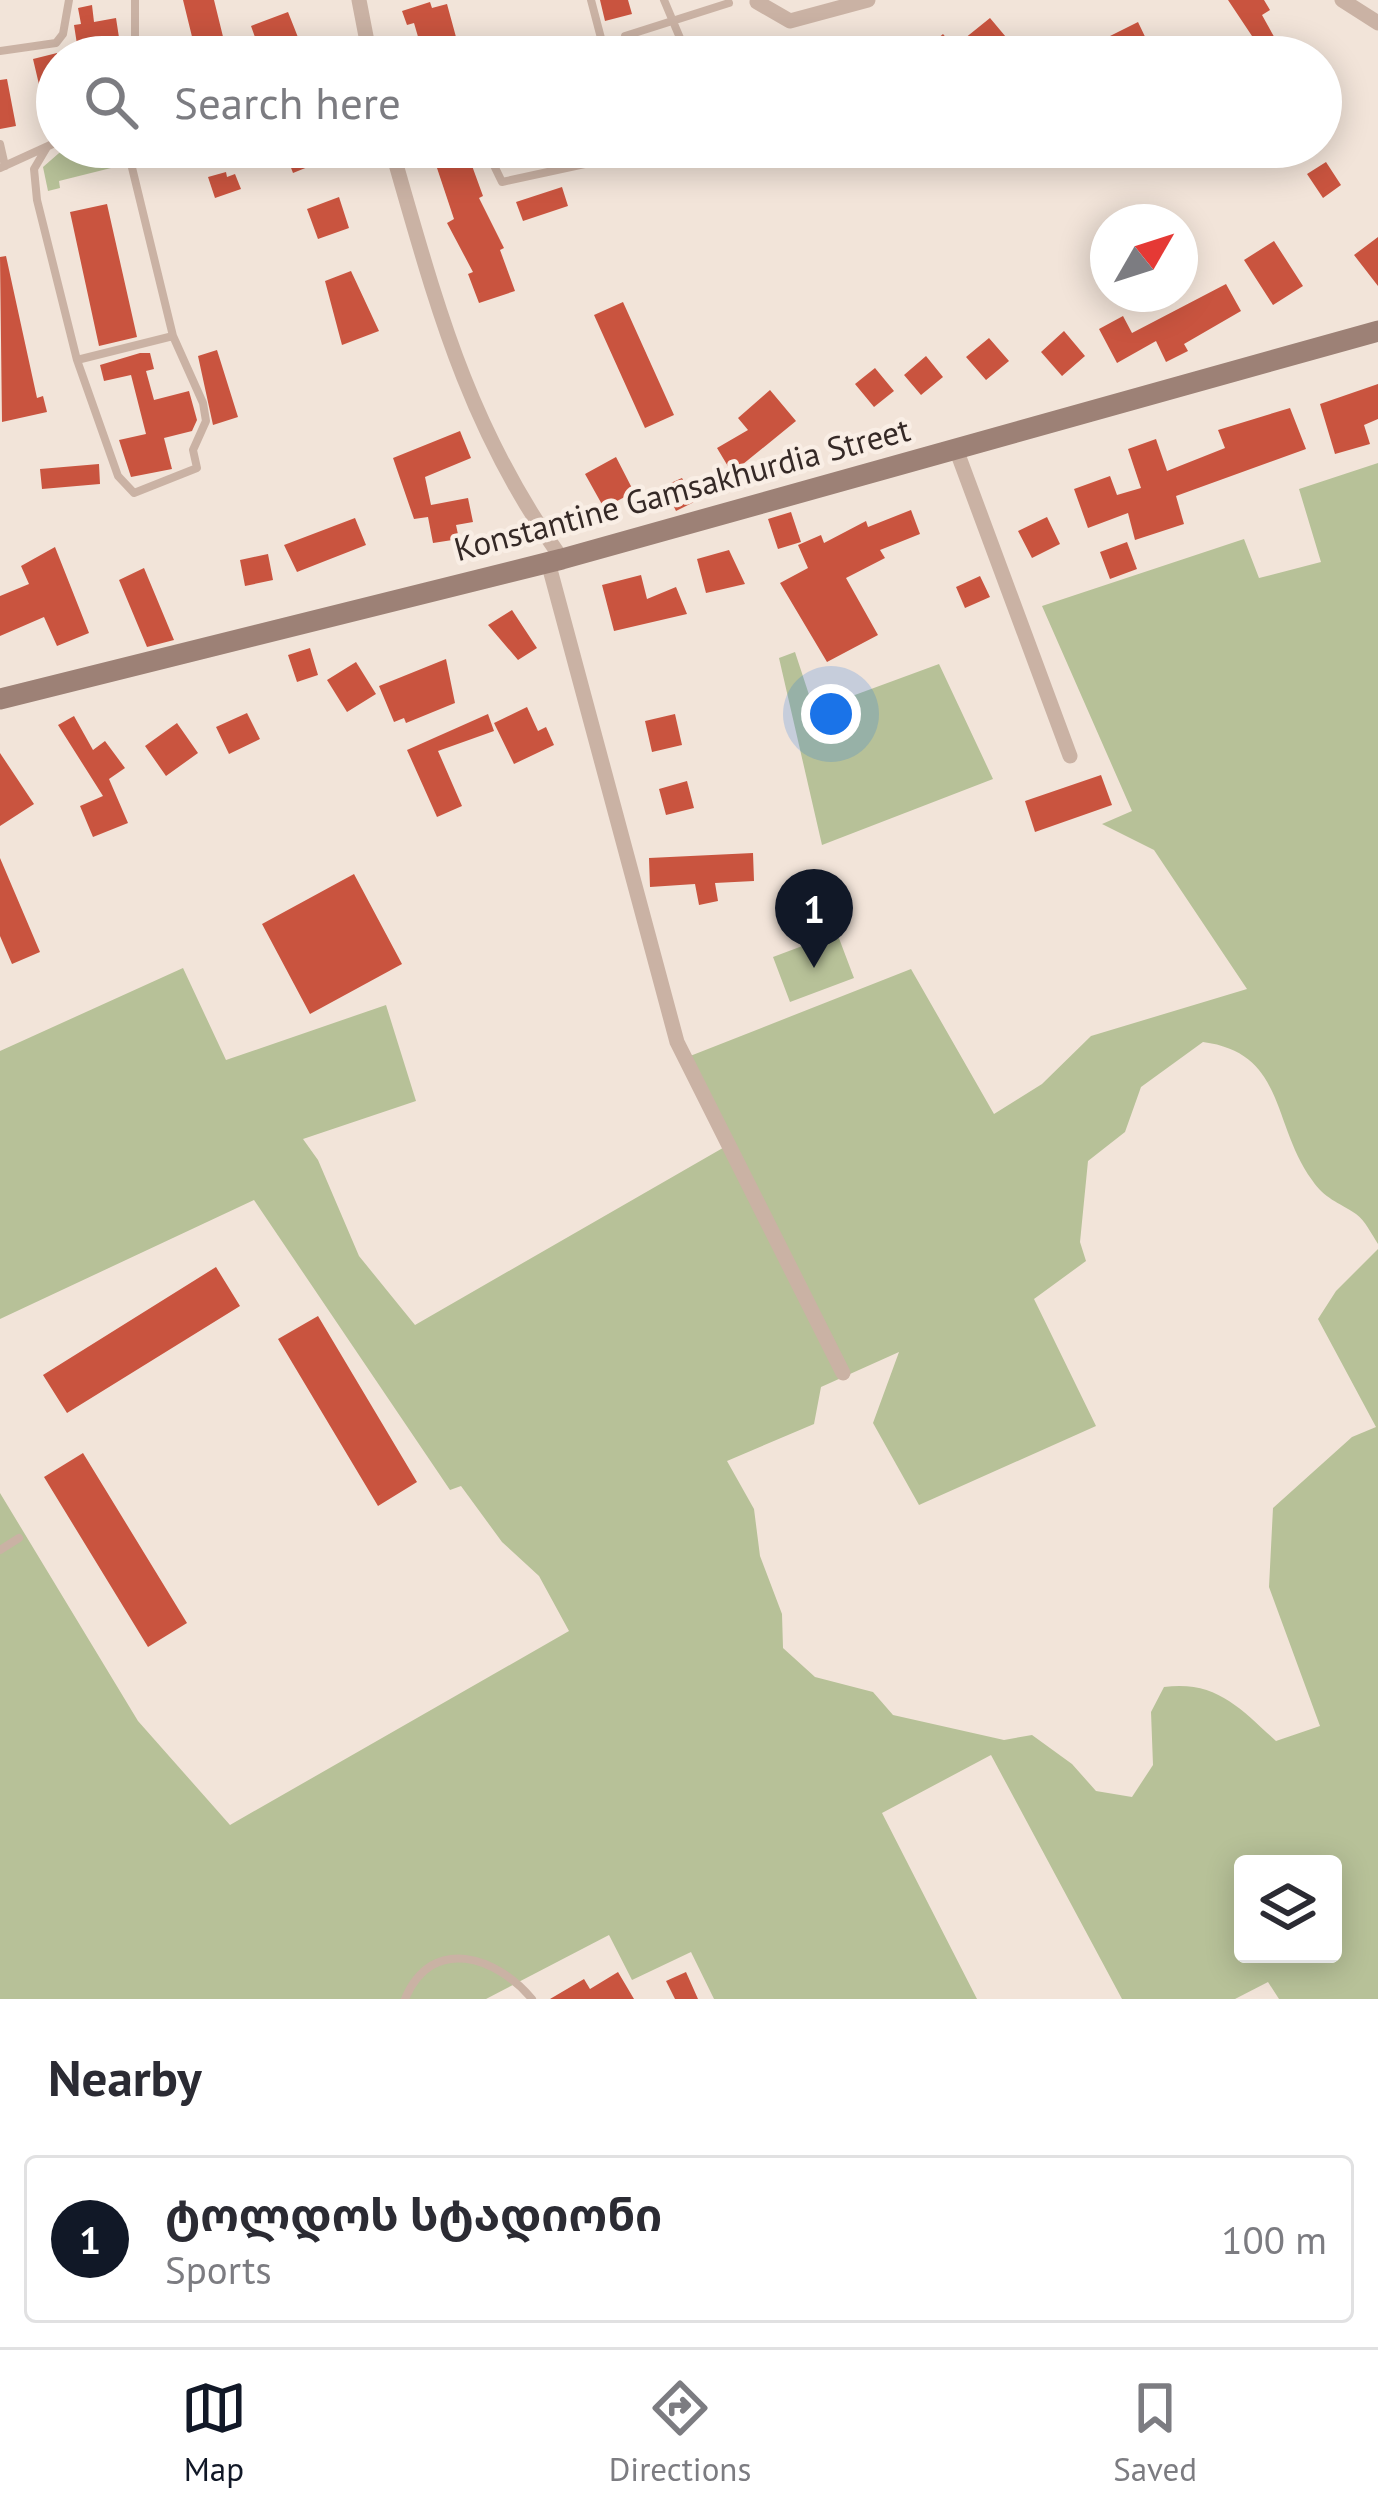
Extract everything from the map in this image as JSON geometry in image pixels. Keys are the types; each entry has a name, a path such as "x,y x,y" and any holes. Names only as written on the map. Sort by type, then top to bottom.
{"street":[{"path":"359,0 366,36"},
{"path":"757,2 790,21 868,0"},
{"path":"1342,0 1378,23"},
{"path":"398,168 456,363 496,458 555,561 677,1042 843,1373"},
{"name":"Konstantine Gamsakhurdia Street","path":"0,699 555,561 1378,331"},
{"path":"956,449 1070,756"}],"lane":[{"path":"58,36 69,0"},
{"path":"135,0 135,36"},
{"path":"591,0 600,36"},
{"path":"664,0 681,36"},
{"path":"625,36 729,3"},
{"path":"0,51 36,46"},
{"path":"0,144 3,167 36,151"},
{"path":"36,165 37,200 77,360 118,476 134,494 197,468 193,450 206,421 173,336 132,168"},
{"path":"495,168 502,182 560,168"},
{"path":"77,360 173,336"},
{"path":"0,1550 19,1538"},
{"path":"405,1999 434,1968 456,1958 484,1958 513,1977 532,1999"}],"green space":[{"path":"43,168 111,168 59,181 60,188 48,191"},
{"path":"1378,463 1378,1244 1359,1217 1312,1180 1263,1075 1230,1049 1203,1042 1141,1087 1125,1132 1088,1161 1080,1242 1086,1261 1034,1299 1096,1426 919,1505 873,1423 899,1352 821,1387 814,1424 727,1461 754,1509 760,1556 782,1614 783,1648 815,1677 873,1692 893,1715 1004,1740 1032,1735 1072,1764 1096,1791 1132,1797 1153,1765 1151,1712 1164,1687 1213,1692 1276,1741 1320,1726 1269,1587 1273,1508 1352,1437 1376,1427 1318,1319 1336,1291 1378,1249 1378,1999 1279,1999 1268,1982 1235,1999 1122,1999 991,1755 882,1813 977,1999 714,1999 691,1952 632,1980 609,1935 486,1999 0,1999 0,1493 138,1721 230,1825 569,1631 539,1576 502,1542 461,1486 450,1490 254,1200 0,1319 0,1051 183,968 226,1060 386,1005 416,1101 303,1139 318,1160 359,1256 415,1325 728,1145 685,1058 911,969 994,1114 1042,1084 1091,1036 1247,989 1154,850 1102,824 1132,811 1042,606 1244,539 1259,578 1321,562 1299,489"},
{"path":"795,652 814,710 939,664 993,779 822,845 779,658"},
{"path":"837,933 854,978 790,1002 773,957"}],"building":[{"path":"183,0 214,0 223,36 192,36"},
{"path":"600,0 628,0 632,14 605,21"},
{"path":"1228,0 1264,0 1270,10 1262,15 1274,36 1252,36"},
{"path":"430,2 432,8 447,4 456,36 418,36 414,23 407,25 402,11"},
{"path":"92,5 94,22 116,18 119,36 76,36 74,25 81,24 78,8"},
{"path":"288,12 297,36 255,36 251,26"},
{"path":"990,18 1005,36 968,36"},
{"path":"1138,22 1145,36 1110,36"},
{"path":"7,79 16,126 0,129 0,80"},
{"path":"437,168 473,168 483,196 479,198 504,248 500,250 515,291 479,303 468,274 473,272 447,223 454,219"},
{"path":"1330,168 1341,185 1323,198 1307,174"},
{"path":"226,172 227,177 235,174 241,189 215,198 208,177"},
{"path":"562,187 568,206 523,221 516,202"},
{"path":"339,197 349,228 318,239 307,209"},
{"path":"107,204 137,337 99,346 70,212"},
{"path":"1378,237 1378,286 1354,255"},
{"path":"1274,241 1303,286 1273,305 1244,260"},
{"path":"6,256 37,398 43,396 47,412 2,422 0,257"},
{"path":"351,271 379,331 342,345 325,281"},
{"path":"1226,284 1241,311 1184,344 1188,351 1166,362 1156,341 1117,363 1099,329 1123,316 1132,333 1172,312 1198,312 1198,299"},
{"path":"623,302 674,415 645,428 594,315"},
{"path":"1064,331 1085,356 1062,376 1041,352"},
{"path":"989,338 1009,361 986,380 966,357"},
{"path":"217,350 238,417 213,425 198,356"},
{"path":"150,353 154,369 146,371 154,400 189,391 197,420 192,431 164,438 172,469 131,477 119,440 146,434 131,375 104,381 100,365"},
{"path":"926,356 943,377 921,395 904,375"},
{"path":"875,368 894,391 874,407 855,384"},
{"path":"1378,384 1378,419 1364,425 1370,444 1335,454 1320,404"},
{"path":"770,390 796,421 732,473 717,448 748,430 738,418"},
{"path":"1290,408 1306,449 1176,496 1184,524 1135,540 1128,513 1088,528 1074,489 1110,476 1117,495 1141,488 1128,449 1156,439 1167,471 1225,448 1218,430"},
{"path":"460,431 471,458 425,477 431,505 468,498 473,522 456,525 459,539 433,543 428,517 414,519 393,458"},
{"path":"616,457 634,492 604,508 585,474"},
{"path":"99,464 100,484 42,489 40,469"},
{"path":"682,478 694,502 676,511 664,486"},
{"path":"911,510 920,534 880,550 885,558 846,578 878,635 827,662 780,583 808,568 798,545 821,535 824,543 866,521 868,527"},
{"path":"791,512 801,542 778,549 768,519"},
{"path":"1047,517 1060,544 1032,558 1018,531"},
{"path":"355,518 366,545 297,572 284,545"},
{"path":"1127,542 1137,569 1110,579 1100,552"},
{"path":"55,547 89,633 57,646 44,617 0,636 0,596 29,584 21,566"},
{"path":"729,550 745,584 706,593 697,559"},
{"path":"268,554 273,580 245,586 240,560"},
{"path":"144,568 174,640 147,647 119,580"},
{"path":"641,575 647,599 676,587 687,614 614,631 602,585"},
{"path":"980,576 990,597 965,608 956,587"},
{"path":"512,610 537,648 518,660 488,625"},
{"path":"310,648 318,675 297,682 288,655"},
{"path":"446,659 455,703 406,723 404,718 394,722 379,686"},
{"path":"356,662 376,694 347,712 327,680"},
{"path":"527,707 538,731 546,727 554,745 514,764 494,723"},
{"path":"247,713 260,739 229,754 216,727"},
{"path":"488,714 494,731 438,751 462,806 437,817 407,750"},
{"path":"675,714 682,745 652,752 645,721"},
{"path":"74,716 93,750 105,741 125,768 109,779 128,823 93,837 80,806 103,796 58,725"},
{"path":"177,723 198,753 166,776 145,746"},
{"path":"0,753 34,804 0,826"},
{"path":"1101,775 1112,805 1035,832 1025,801"},
{"path":"687,781 694,808 666,815 659,789"},
{"path":"753,853 754,881 715,883 718,901 699,905 695,884 650,887 649,858"},
{"path":"0,858 40,952 12,964 0,936"},
{"path":"354,874 402,964 310,1014 262,924"},
{"path":"216,1267 240,1306 67,1413 43,1375"},
{"path":"318,1316 417,1482 378,1506 278,1339"},
{"path":"83,1453 187,1623 148,1647 44,1477"},
{"path":"618,1972 634,1999 550,1999 584,1979 590,1989"},
{"path":"686,1972 698,1999 675,1999 666,1981"}],"place":[{"name":"ტოლდოს სტადიონი","path":"814,968"}]}
